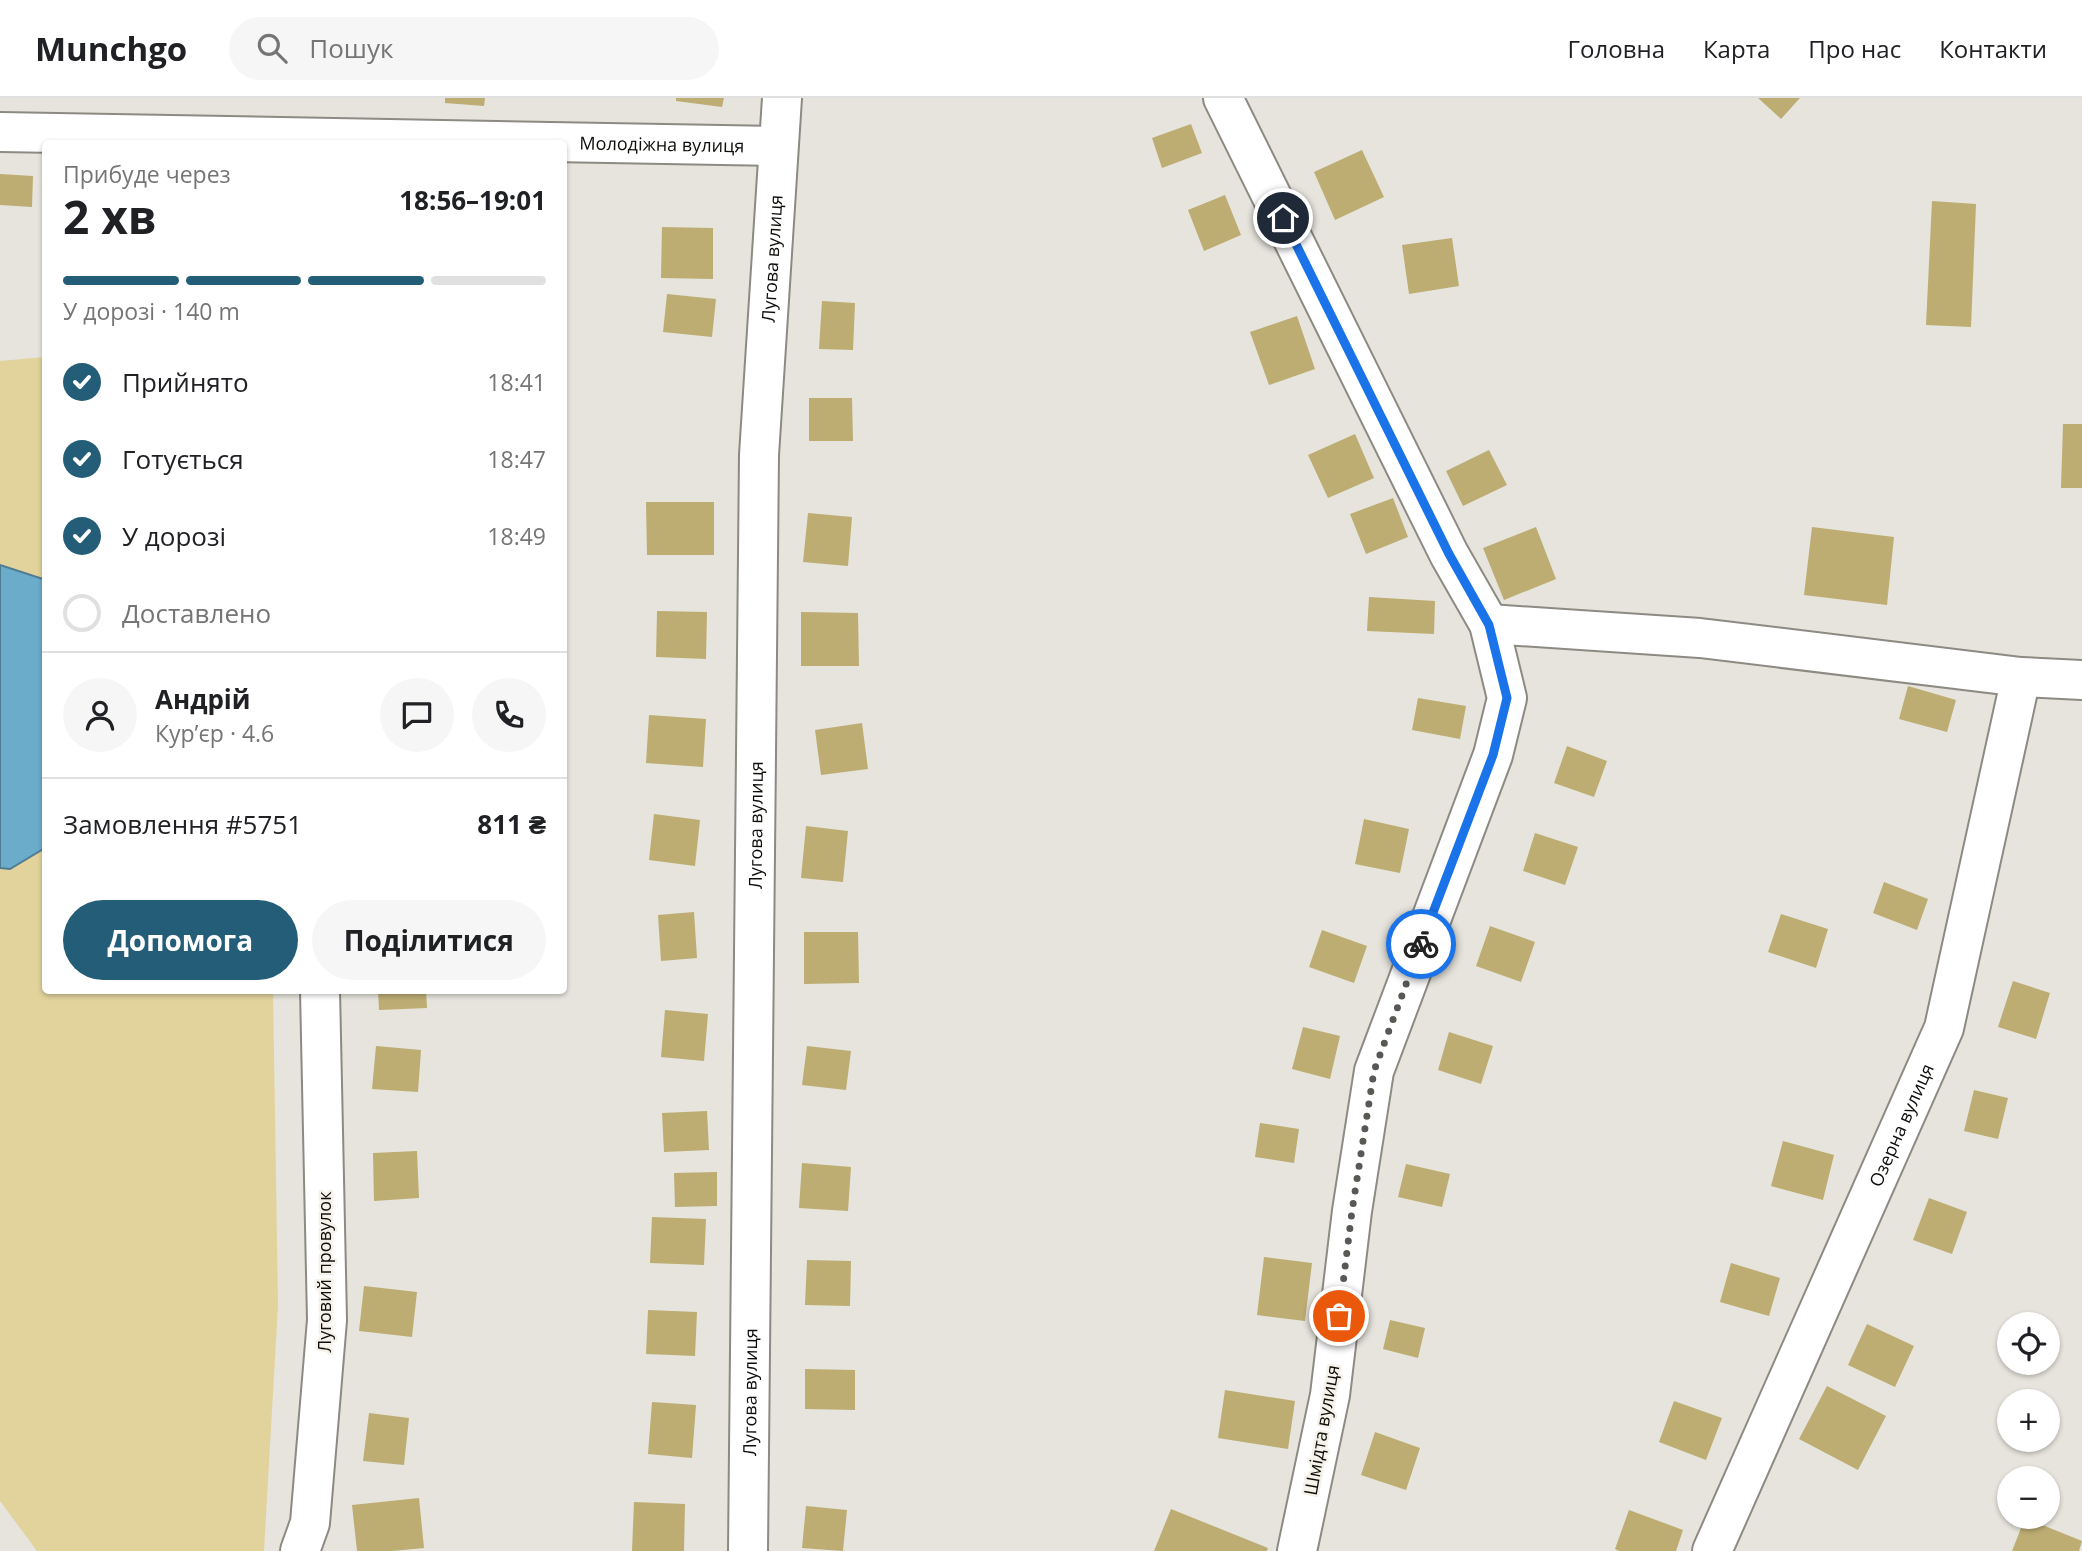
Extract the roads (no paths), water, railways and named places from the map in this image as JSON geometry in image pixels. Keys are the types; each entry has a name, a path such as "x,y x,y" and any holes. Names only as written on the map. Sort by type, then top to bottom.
{"street":[{"name":"Лугова вулиця","path":"748,1551 759,455 782,98"},
{"name":"Шмідта вулиця","path":"1223,98 1449,554 1489,625 1507,698 1493,755 1374,1071 1352,1211 1330,1395 1297,1551"},
{"name":"Молодіжна вулиця","path":"0,132 445,140"},
{"name":"Молодіжна вулиця","path":"567,142 778,146"},
{"path":"1489,625 1700,638 2021,677 2082,680"},
{"name":"Озерна вулиця","path":"1712,1551 1944,1028 2021,677"},
{"name":"Луговий провулок","path":"300,1551 310,1523 327,1320 320,994"}],"water":[{"path":"0,565 42,579 42,850 10,869 0,868"}]}
